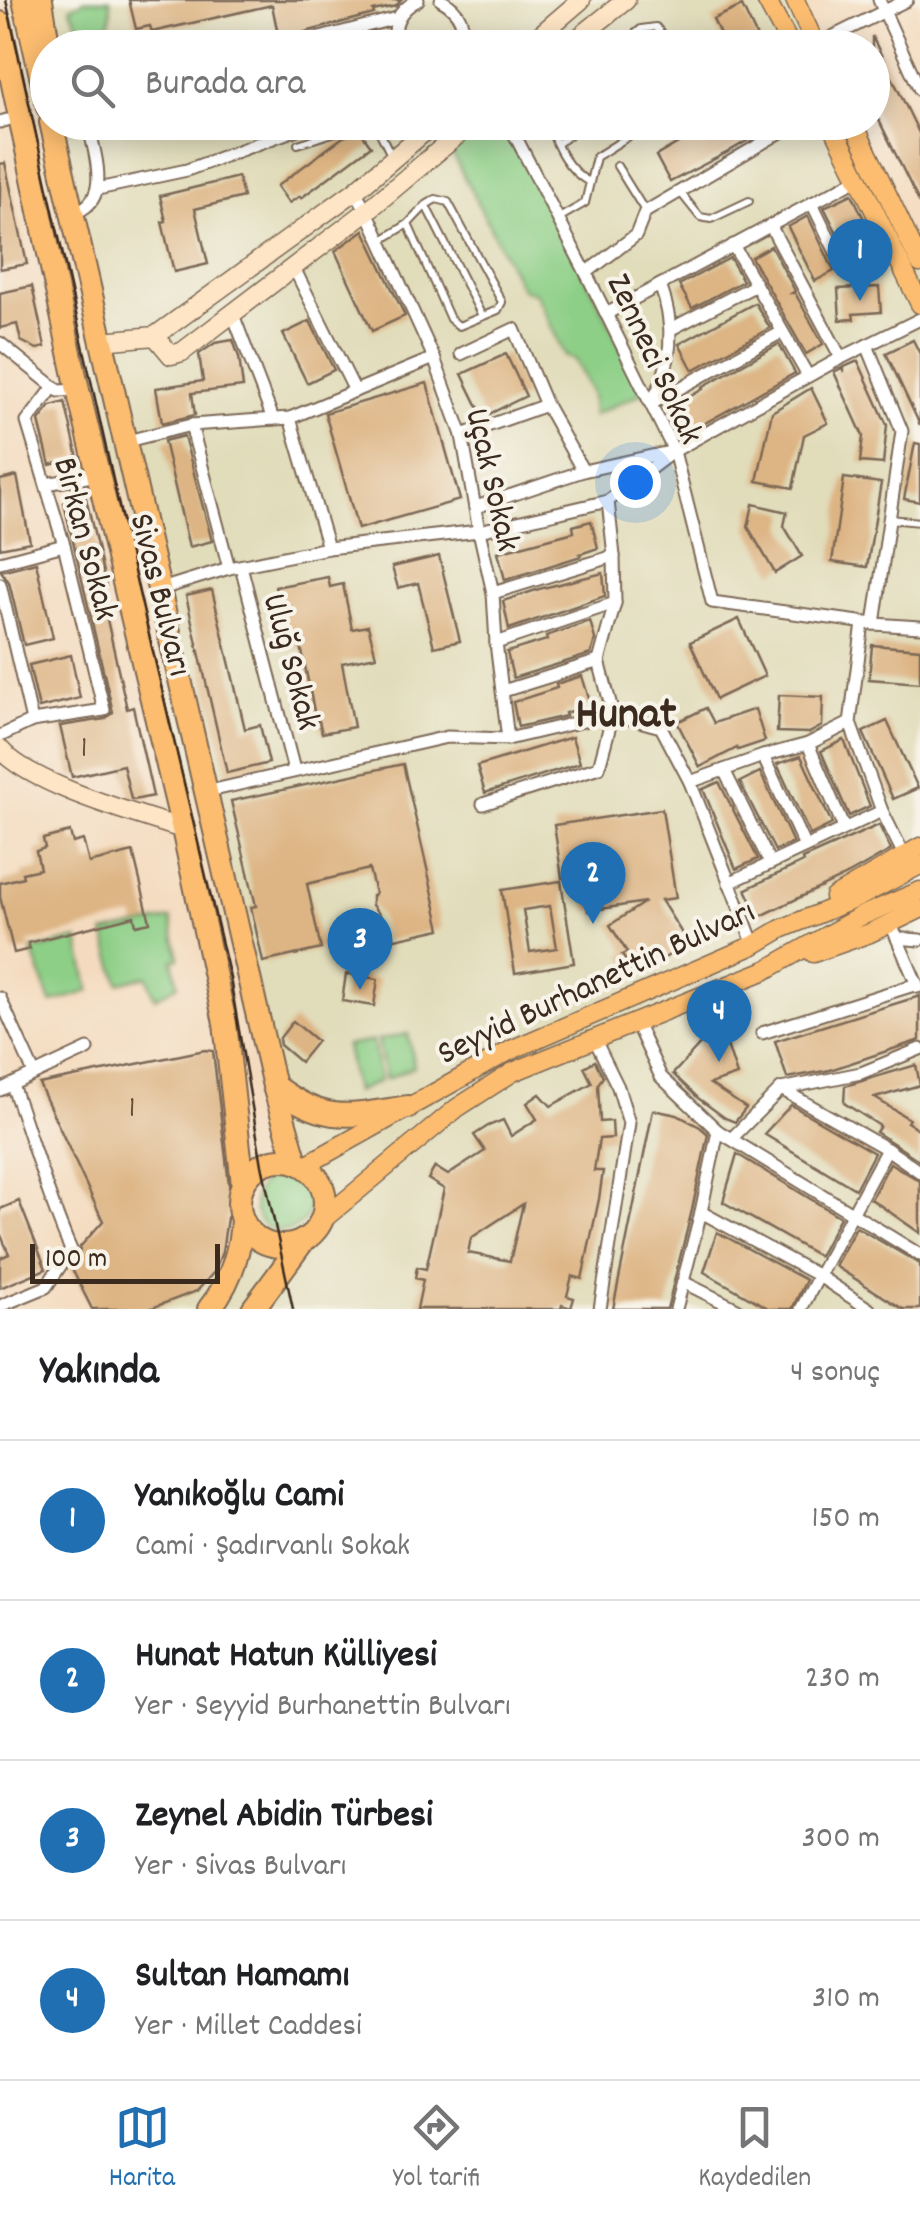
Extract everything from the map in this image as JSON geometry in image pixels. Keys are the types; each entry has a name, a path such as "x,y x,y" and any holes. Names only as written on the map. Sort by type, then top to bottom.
{"highway":[{"path":"24,0 31,30"},
{"path":"41,0 46,30"},
{"name":"Sivas Bulvarı","path":"0,23 78,390 225,1023 243,1185"},
{"path":"0,87 3,121 38,197"},
{"name":"Sivas Bulvarı","path":"55,140 274,1086 300,1164"},
{"path":"61,140 71,214"},
{"path":"274,1086 305,1107 337,1116 408,1107"},
{"path":"209,1309 232,1270 240,1245 239,1202 243,1185 254,1170 269,1162 287,1160 311,1171 322,1186 325,1204 321,1221 253,1309"},
{"path":"242,1220 253,1235 268,1244 287,1246 303,1241"}],"main road":[{"path":"766,0 782,30"},
{"path":"795,0 809,30"},
{"path":"840,140 920,304"},
{"path":"861,140 920,264"},
{"name":"Seyyid Burhanettin Bulvarı","path":"300,1164 511,1050 754,945 915,856"},
{"name":"Seyyid Burhanettin Bulvarı","path":"321,1221 457,1108 513,1072 766,970 859,918 920,891"},
{"path":"766,970 870,933 894,930 920,909"}],"street":[{"path":"394,30 397,18 418,0"},
{"path":"440,0 458,13 464,30"},
{"path":"546,30 581,0"},
{"path":"588,30 626,0"},
{"path":"843,30 882,6 907,0"},
{"path":"882,6 920,90"},
{"path":"351,30 397,18"},
{"path":"71,214 87,207 98,189 91,140"},
{"path":"98,189 188,170 255,140"},
{"path":"102,341 156,336 355,191 415,140"},
{"path":"156,336 167,352 177,354 367,211 452,140"},
{"name":"Zenneci Sokak","path":"517,140 674,451 712,602 869,624 920,627"},
{"path":"586,273 636,235 646,212 768,140"},
{"path":"606,314 859,178"},
{"name":"Uçak Sokak","path":"355,191 434,358 462,435 493,593 508,739"},
{"path":"812,203 846,274"},
{"path":"770,225 840,358"},
{"path":"733,246 808,376"},
{"path":"294,266 355,391"},
{"path":"651,404 667,368 671,329 660,285"},
{"path":"671,329 756,285"},
{"path":"232,312 273,419"},
{"path":"158,590 235,567 328,548 479,531 608,501 674,451 840,358 920,319"},
{"path":"460,354 514,329 546,405 583,471"},
{"path":"651,404 782,332"},
{"path":"0,343 53,388 64,392 78,390"},
{"path":"867,345 902,431 850,723 882,811 915,856"},
{"path":"123,442 191,426 290,418 434,358"},
{"name":"Birkan Sokak","path":"32,721 104,710 64,545 27,422 53,388"},
{"path":"462,435 546,405"},
{"path":"290,418 328,548"},
{"name":"Uluğ Sokak","path":"191,426 294,770"},
{"path":"476,507 583,471 674,451"},
{"path":"46,484 98,475"},
{"path":"483,804 599,768 613,714 599,661 615,603 608,501"},
{"path":"0,562 64,545"},
{"path":"493,593 614,556"},
{"path":"0,584 32,721 0,736"},
{"path":"496,643 615,603"},
{"path":"503,690 599,661"},
{"path":"206,792 447,737 508,739 613,714 662,727 690,782 754,945"},
{"path":"690,782 808,744 850,723"},
{"path":"808,744 844,828"},
{"path":"0,749 13,762 38,776 122,810 183,829"},
{"path":"763,756 805,847"},
{"path":"724,770 770,864"},
{"path":"728,883 882,811"},
{"path":"894,930 920,940"},
{"path":"762,1033 918,987 894,930"},
{"path":"0,998 34,1073"},
{"path":"636,1022 662,1077 718,1130 920,1255"},
{"path":"594,1038 618,1087 629,1124 600,1309"},
{"path":"0,1306 46,1287 71,1250 6,1087 88,1049"},
{"path":"732,1137 781,1089 861,1073 920,1049"},
{"path":"781,1089 920,1172"},
{"path":"676,1309 718,1130"},
{"path":"801,1309 887,1149"},
{"path":"701,1212 819,1276 869,1309"},
{"path":"683,1282 737,1309"}],"lane":[{"path":"298,144 311,140"},
{"path":"384,140 392,159"},
{"path":"556,140 576,174 589,182"},
{"path":"558,144 563,140"},
{"path":"558,218 586,203 596,157 623,140"},
{"path":"617,166 646,212"},
{"path":"680,192 700,217 711,218 749,200"},
{"path":"381,241 436,199 448,202 502,302 498,310 459,326 450,318 408,224"},
{"path":"426,206 482,316"},
{"path":"889,519 920,522"}],"shaded area":[{"path":"14,0 788,0 803,30 30,30 30,70"},
{"path":"46,140 854,140 920,275 920,1309 149,1309 197,1291 217,1270 231,1234 232,1215 283,1202 256,1057"}],"green space":[{"path":"85,0 110,0 108,30 81,30 70,7"},
{"path":"465,140 518,140 644,392 593,415 592,394 575,360 565,356 536,293 522,289 451,151"},
{"path":"171,919 179,958 173,960 178,985 155,998 147,976 119,983 104,933"},
{"path":"78,939 90,991 51,1003 32,950"},
{"path":"408,1034 414,1067 386,1079 378,1040"},
{"path":"373,1041 380,1081 355,1092 346,1046"},
{"path":"282,1175 302,1183 310,1203 302,1223 282,1231 262,1223 254,1203 262,1183"}],"building":[{"path":"129,0 401,0 396,6 373,11 374,14 313,30 277,30 272,5 161,30 151,30 150,26 136,29"},
{"path":"742,6 753,30 718,30 713,19"},
{"path":"890,73 920,135 920,204 889,140"},
{"path":"339,140 367,140 371,146 301,198 289,203 277,186"},
{"path":"683,140 748,140 670,182 656,156"},
{"path":"5,163 27,264 0,269 0,164"},
{"path":"238,177 243,197 195,209 208,264 174,272 160,196"},
{"path":"852,194 871,234 844,247 824,207"},
{"path":"808,216 834,271 815,281 788,227"},
{"path":"364,230 405,316 372,331 335,251"},
{"path":"771,246 795,291 792,293 823,344 806,354 751,257"},
{"path":"730,258 743,281 692,308 679,285"},
{"path":"32,286 45,347 37,349 21,341 17,324 0,328 0,293"},
{"path":"879,287 881,312 853,314 854,319 840,320 838,289"},
{"path":"755,303 770,328 693,370 679,344"},
{"path":"310,321 334,370 307,383 283,334"},
{"path":"233,340 243,387 192,393 195,415 162,423 156,388 203,381 199,354 215,343"},
{"path":"913,340 920,354 920,425 886,353"},
{"path":"779,344 795,373 685,434 671,407"},
{"path":"506,354 526,396 483,417 462,374"},
{"path":"858,361 887,425 883,464 860,462 863,436 834,372 842,368 844,372 844,367"},
{"path":"427,383 460,500 358,529 325,413"},
{"path":"811,388 828,423 804,435 793,488 757,481 772,412"},
{"path":"65,402 78,458 50,465 39,421 51,406"},
{"path":"184,436 212,541 189,547 164,441"},
{"path":"915,443 920,444 920,502 904,499"},
{"path":"17,476 30,542 0,548 0,480"},
{"path":"844,478 881,483 867,567 832,562"},
{"path":"86,498 106,586 100,588 127,709 133,707 153,796 134,800 123,765 72,777 60,726 105,719 113,712 64,503"},
{"path":"753,504 787,512 784,526 802,556 775,573 748,527"},
{"path":"591,521 598,548 505,580 498,552 574,532 573,526"},
{"path":"439,556 460,641 434,647 418,583 398,588 392,567"},
{"path":"36,562 53,638 24,645 9,582 1,571"},
{"path":"603,573 605,596 509,629 503,601"},
{"path":"328,577 330,587 343,584 352,629 368,626 376,656 342,663 354,727 322,733 316,721 301,646 288,649 275,587"},
{"path":"212,590 245,729 260,725 269,763 227,773 186,596"},
{"path":"739,619 765,676 716,699 690,642"},
{"path":"590,621 595,639 591,654 513,678 507,652"},
{"path":"872,645 920,649 920,683 869,679"},
{"path":"71,655 80,698 39,708 29,665"},
{"path":"582,676 591,705 565,713 566,716 518,727 513,702"},
{"path":"779,695 823,697 822,726 809,733 777,732"},
{"path":"706,708 714,723 755,709 765,741 737,748 700,767 677,722"},
{"path":"887,721 918,788 893,799 863,732"},
{"path":"572,737 580,763 485,793 477,766"},
{"path":"844,740 870,806 849,816 821,751"},
{"path":"801,756 832,824 810,835 777,764"},
{"path":"403,764 441,929 386,941 380,915 372,905 375,893 369,869 307,884 321,949 263,962 251,907 256,906 231,801"},
{"path":"760,772 793,843 775,851 740,782"},
{"path":"719,782 758,859 736,869 703,789"},
{"path":"662,809 676,898 661,900 688,943 636,976 610,925 645,902 588,911 583,875 562,878 554,825"},
{"path":"879,825 891,850 759,917 746,889"},
{"path":"70,832 73,843 83,840 89,863 133,852 150,922 136,925 134,916 28,943 30,949 14,953 0,883 40,869 36,851 45,848 43,839"},
{"path":"561,881 574,963 515,973 502,890","holes":["550,906 557,948 530,952 523,910"]},
{"path":"346,974 378,979 374,1006 342,1001"},
{"path":"920,996 920,1040 830,1070 787,1078 775,1041"},
{"path":"293,1021 317,1041 300,1062 280,1045 279,1039"},
{"path":"721,1027 737,1075 710,1084 746,1108 735,1122 698,1098 673,1074 714,1029"},
{"path":"213,1051 232,1209 214,1272 197,1291 149,1309 92,1309 71,1267 80,1247 103,1221 39,1084"},
{"path":"595,1061 603,1077 598,1084 600,1122 612,1121 613,1138 599,1139 594,1171 603,1171 599,1199 582,1279 572,1276 567,1296 574,1298 571,1308 562,1305 561,1309 417,1309 423,1280 415,1278 417,1267 426,1269 444,1189 428,1179 435,1167 448,1175 485,1151 474,1135 488,1126 503,1120 511,1136 537,1119 527,1103 540,1094 551,1106 592,1083 584,1067","holes":["523,1204 510,1261 468,1253 471,1238"]},
{"path":"916,1065 920,1085 875,1098 920,1130 920,1161 876,1132 880,1126 844,1103 845,1086"},
{"path":"791,1105 874,1153 855,1189 764,1134"},
{"path":"653,1110 677,1115 708,1134 667,1309 613,1309"},
{"path":"737,1154 840,1217 819,1256 723,1202"},
{"path":"890,1163 920,1181 920,1233 871,1199"},
{"path":"19,1201 46,1269 0,1288 0,1258 9,1254 0,1233 0,1209"},
{"path":"856,1227 920,1264 920,1309 903,1309 835,1266"},
{"path":"717,1232 806,1280 792,1309 770,1309 704,1272"}],"tram line":[{"path":"6,0 30,107"},
{"path":"37,140 230,978 262,1165 293,1309"}],"place":[{"name":"Yanıkoğlu Cami","path":"860,301"},
{"name":"Hunat Hatun Külliyesi","path":"593,924"},
{"name":"Zeynel Abidin Türbesi","path":"360,990"},
{"name":"Sultan Hamamı","path":"719,1062"}],"district":[{"name":"Hunat","path":"626,710"}]}
